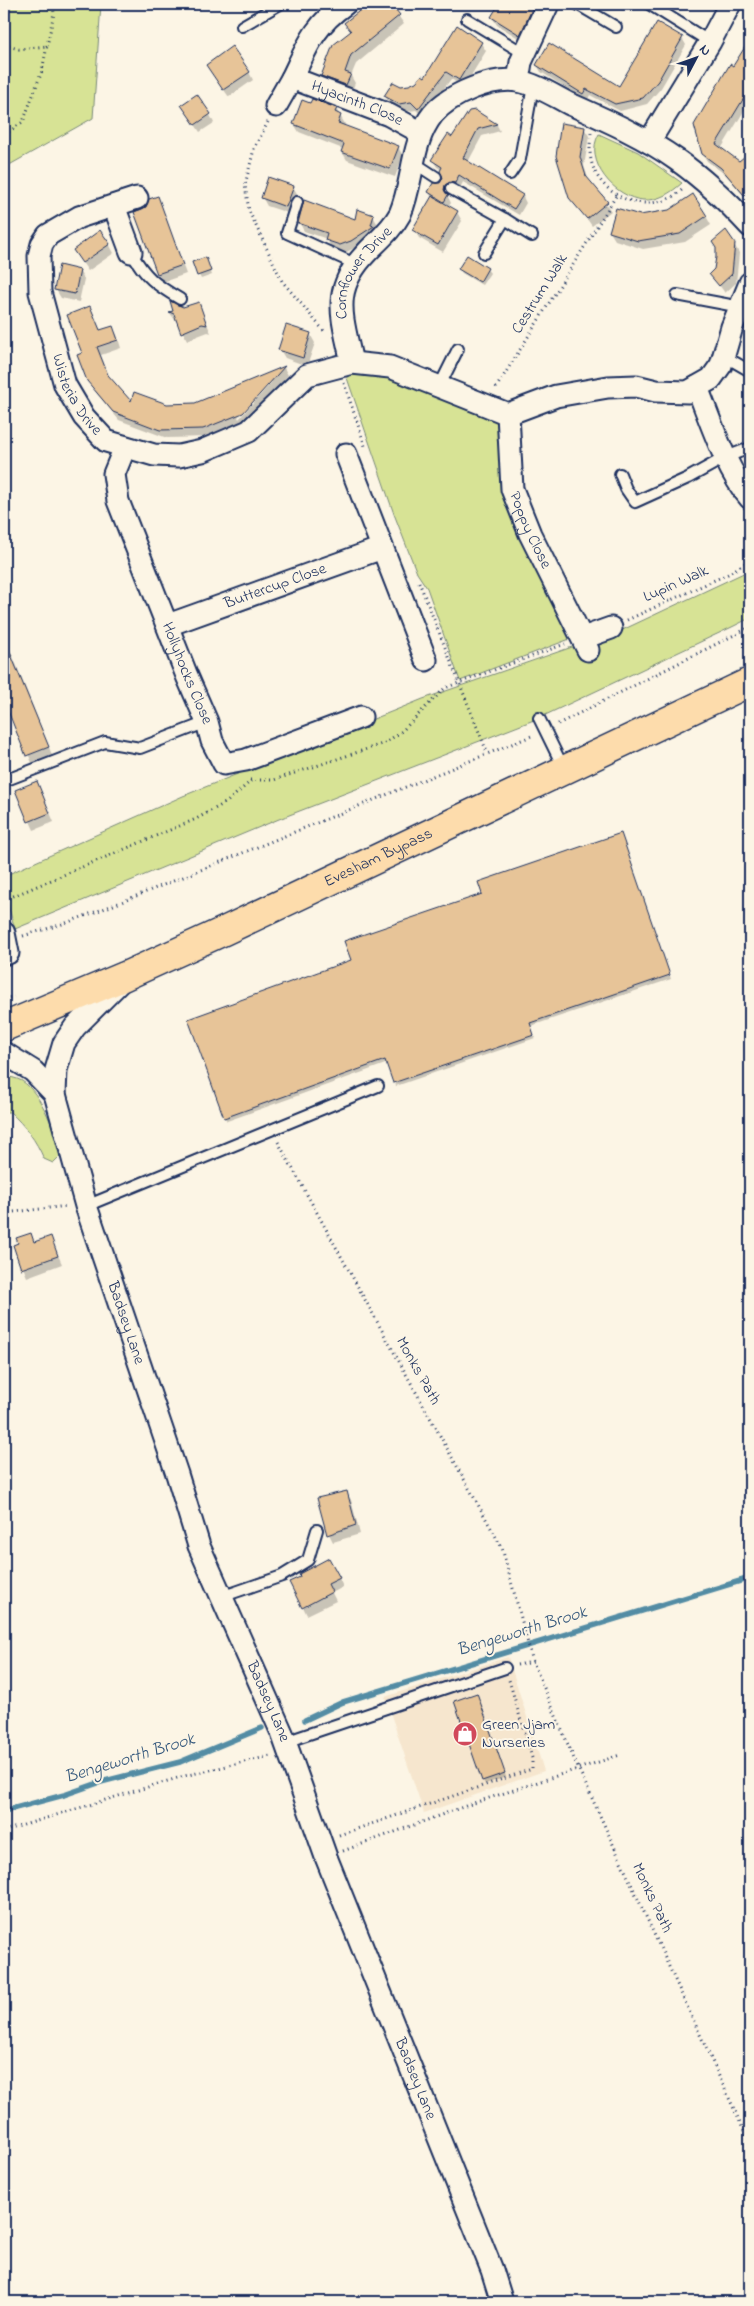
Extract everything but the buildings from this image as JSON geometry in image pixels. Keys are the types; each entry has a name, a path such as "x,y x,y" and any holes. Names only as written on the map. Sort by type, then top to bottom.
{"highway":[{"name":"Evesham Bypass","path":"4,1027 126,976 750,682"}],"street":[{"name":"Hyacinth Close","path":"276,106 314,32 328,16 345,4"},
{"path":"548,4 525,54 526,84 649,142 677,160 748,219"},
{"path":"649,142 710,42 730,4"},
{"name":"Hyacinth Close","path":"292,78 389,115 420,132"},
{"name":"Cornflower Drive","path":"352,362 342,313 342,294 355,264 395,224 406,201 420,132 434,113 452,98 474,87 526,84"},
{"name":"Wisteria Drive","path":"137,198 79,217 48,235 42,244 39,256 40,292 66,385 84,417 106,441 154,455 179,456 202,451 249,431 307,376 352,362"},
{"path":"114,206 131,252"},
{"path":"352,362 390,367 508,414 556,396 608,387 636,386 656,390 688,392 712,379 721,365 750,283"},
{"path":"697,387 718,441 742,488 750,498"},
{"name":"Poppy Close","path":"508,414 512,489 530,534 585,644"},
{"name":"Hollyhocks Close","path":"125,447 114,474 118,500 207,722 212,741 224,764 238,762"},
{"path":"346,454 426,660"},
{"name":"Buttercup Close","path":"168,625 382,548"},
{"path":"585,644 611,628"},
{"path":"238,762 361,717"},
{"name":"Badsey Lane","path":"126,976 74,1027 64,1043 56,1070 55,1094 86,1204 177,1474 198,1546 285,1742 323,1849 492,2270 502,2302"},
{"name":"Badsey Lane","path":"4,1053 33,1071 55,1094"}],"lane":[{"path":"242,26 280,4"},
{"path":"577,4 616,27"},
{"path":"649,4 710,42"},
{"path":"467,19 525,54"},
{"path":"510,174 520,159 526,84"},
{"path":"413,162 436,177"},
{"path":"452,189 532,236"},
{"path":"297,202 286,233 355,264"},
{"path":"484,253 505,219"},
{"path":"131,252 141,271 155,284 180,299"},
{"path":"677,295 741,307"},
{"path":"439,387 458,350"},
{"path":"724,356 750,371"},
{"path":"620,474 626,489 635,502 688,478 726,457 750,448"},
{"path":"539,718 564,770"},
{"path":"4,781 105,742 140,748 207,722"},
{"path":"86,1204 272,1131 378,1086"},
{"path":"221,1597 282,1576 308,1560 316,1530"},
{"path":"285,1742 505,1668"}],"path":[{"path":"4,134 23,122 42,71 54,13 53,4"},
{"path":"4,45 18,48 47,46"},
{"path":"596,116 591,134 590,150 592,165 616,196 643,204 657,203 669,200 696,177"},
{"name":"Cestrum Walk","path":"485,405 616,196"},
{"name":"Lupin Walk","path":"611,628 728,574 750,560"},
{"path":"6,942 124,902 546,730 750,628"},
{"path":"4,900 196,819 227,802 251,781 274,780 385,743 402,731 445,688 460,681 585,644"},
{"path":"238,762 251,781"},
{"name":"Monks Path","path":"272,1131 502,1548 533,1662 578,1768 750,2144"},
{"path":"4,1213 86,1204"},
{"path":"323,1849 532,1769 532,1758 505,1668"},
{"path":"4,1831 184,1776 285,1742"},
{"path":"323,1849 471,1804 620,1755"}],"shaded area":[{"name":"Green Jjam Nurseries","path":"508,1657 544,1771 424,1813 385,1697"}],"green space":[{"path":"4,4 101,4 93,118 4,168"},
{"path":"599,134 638,152 682,183 669,193 649,200 632,198 622,193 604,176 599,166 595,155 595,145"},
{"path":"356,373 381,375 398,380 501,422 502,455 575,637 460,681 427,588 417,573 394,514 346,375"},
{"path":"750,570 750,618 732,627 539,718 279,819 15,929 4,892 4,876 183,796 423,699 575,646 581,659 599,652 595,641"},
{"path":"4,1076 22,1081 42,1104 59,1147 60,1156 53,1163 44,1159 34,1139 15,1117 10,1112 4,1112"}],"waterway":[{"name":"Bengeworth Brook","path":"305,1720 343,1702 750,1578"},
{"name":"Bengeworth Brook","path":"4,1811 64,1795 101,1782 180,1762 262,1728"}],"place":[{"name":"Green Jjam Nurseries","path":"465,1734"}]}
